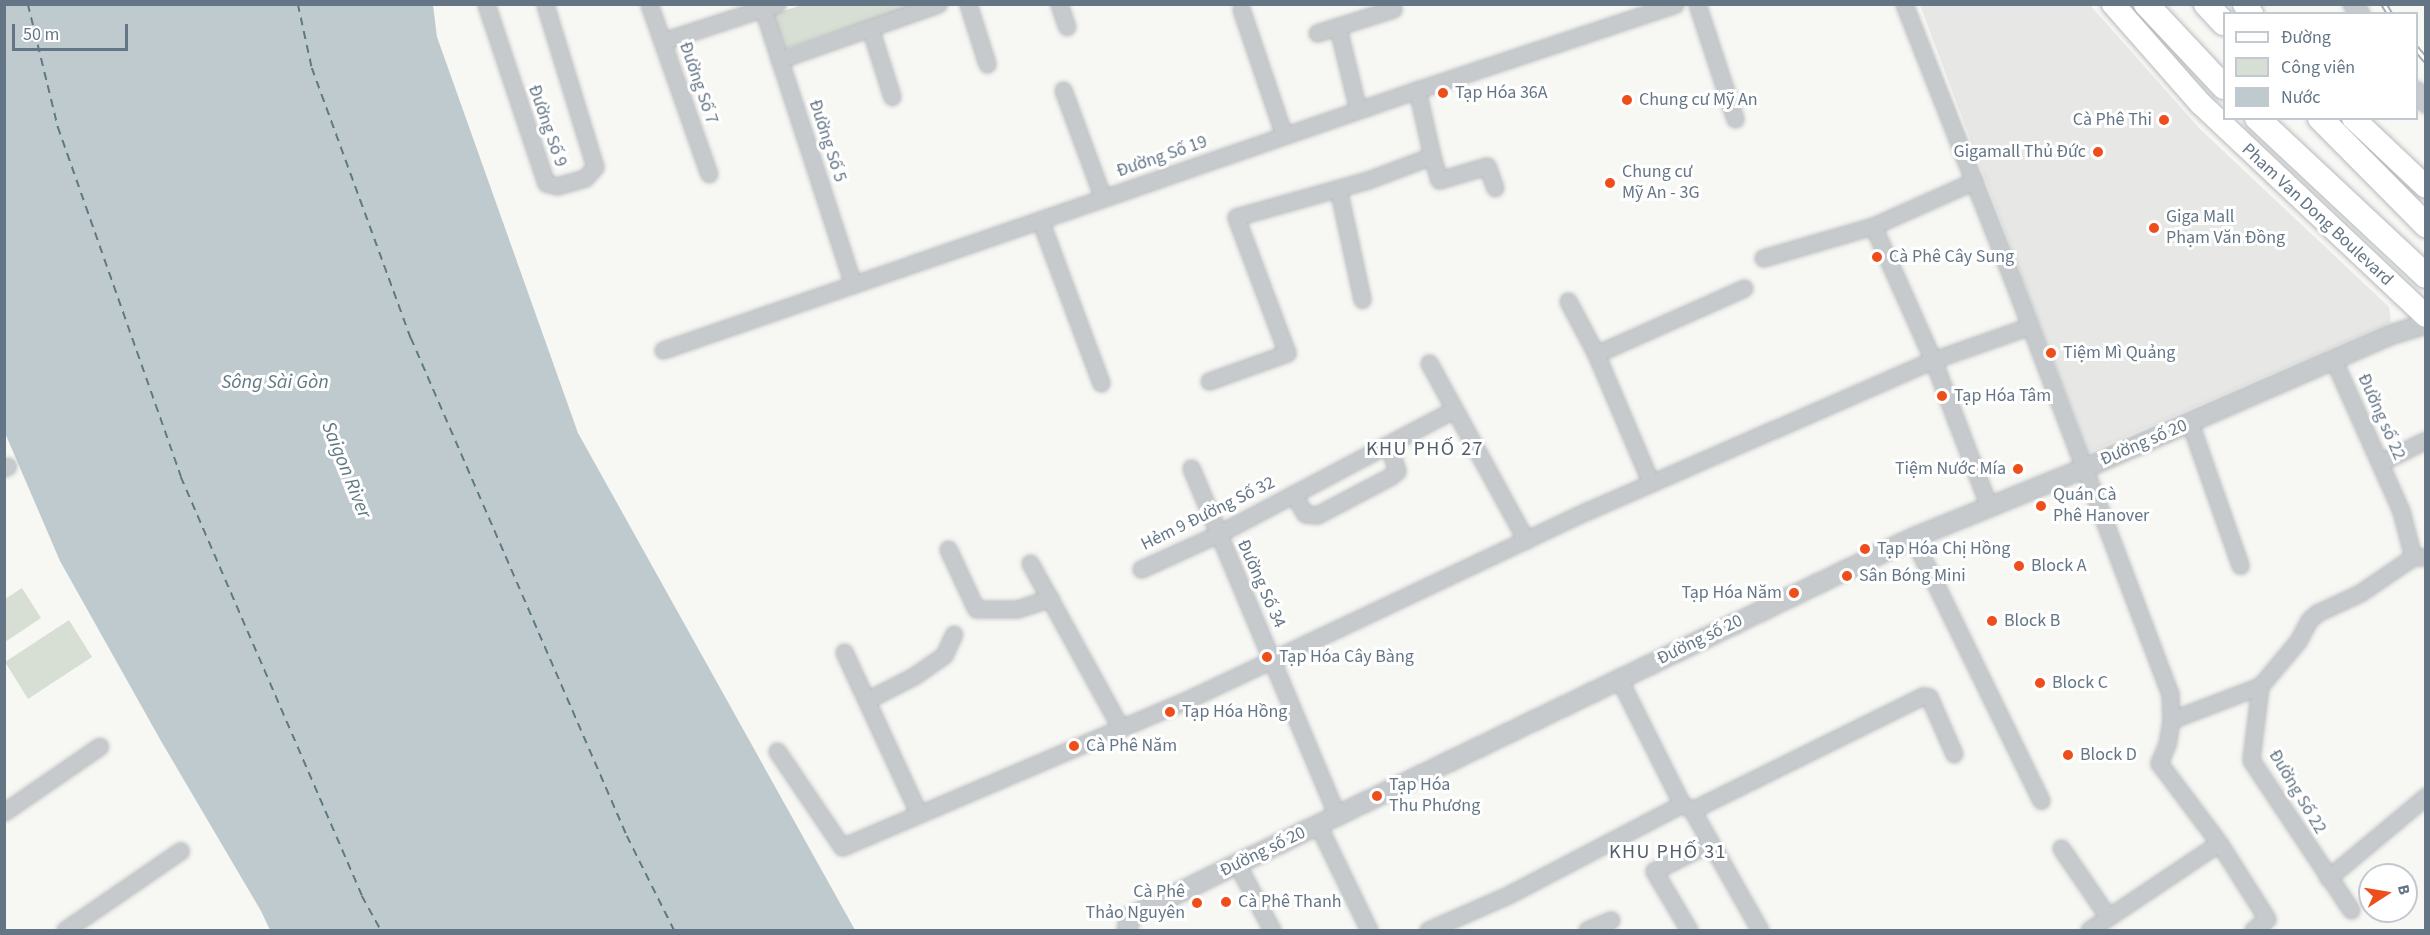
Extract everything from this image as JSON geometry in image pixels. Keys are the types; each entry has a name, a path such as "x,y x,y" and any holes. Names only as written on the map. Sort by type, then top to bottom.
{"highway":[{"path":"2146,4 2223,86"},
{"path":"2206,4 2223,22"},
{"name":"Pham Van Dong Boulevard","path":"2259,120 2298,159 2426,276"},
{"path":"2322,120 2426,225"}],"main road":[{"name":"Pham Van Dong Boulevard","path":"2113,4 2201,104 2279,180 2426,316"},
{"path":"2355,120 2426,187"},
{"path":"2279,180 2298,159"}],"street":[{"name":"Đường Số 9","path":"486,4 546,183 557,186 585,178 595,167 545,4"},
{"name":"Đường Số 7","path":"649,4 709,174"},
{"path":"779,60 938,4"},
{"path":"968,4 987,64"},
{"path":"1059,4 1067,27"},
{"name":"Đường Số 19","path":"663,350 1284,135 1675,4"},
{"path":"1697,4 1735,119"},
{"path":"1904,4 2170,693 2171,720 2167,744 2159,764 2219,843 2267,918 2253,930"},
{"path":"663,41 770,7"},
{"name":"Đường Số 5","path":"770,7 779,60 853,285"},
{"path":"1241,9 1284,135"},
{"path":"1317,33 1393,9"},
{"path":"870,28 892,97"},
{"path":"1338,28 1358,110"},
{"path":"1063,90 1103,198"},
{"path":"1416,90 1439,180 1487,166 1495,188"},
{"path":"1209,381 1287,353 1236,217 1368,180 1432,156"},
{"path":"1763,258 1873,226 1974,182"},
{"path":"1338,188 1362,299"},
{"path":"1040,220 1101,383"},
{"path":"1873,226 1933,360 1989,507"},
{"path":"1596,354 1744,288"},
{"path":"1568,301 1596,354 1651,483"},
{"name":"Đường số 20","path":"1127,930 1130,917 1913,538 2083,469 2390,335 2426,324"},
{"path":"777,751 842,847 1273,660 1651,483 1933,360 2030,326"},
{"name":"Đường số 22","path":"2334,361 2402,511 2420,557"},
{"path":"1430,363 1453,410 1526,540"},
{"name":"Hẻm 9 Đường Số 32","path":"1141,569 1218,534 1453,410"},
{"path":"2190,423 2240,565"},
{"path":"2380,462 2426,440"},
{"name":"Hẻm 9 Đường Số 32","path":"1293,494 1305,514 1317,515 1397,471 1388,444"},
{"name":"Đường Số 34","path":"1191,468 1337,816"},
{"path":"1913,538 2041,801"},
{"path":"948,549 976,609 1017,609 1050,598"},
{"path":"2171,720 2260,686 2298,641 2309,620 2317,613 2360,593 2420,557"},
{"path":"1030,563 1120,727"},
{"path":"867,700 914,676 944,655 954,634"},
{"path":"844,652 919,814"},
{"path":"1619,680 1687,807 1760,930"},
{"name":"Đường Số 22","path":"2260,686 2251,760 2350,910"},
{"path":"1428,930 1508,895 1687,807 1923,696 1929,697 1954,754"},
{"path":"4,812 100,746"},
{"path":"2328,878 2426,796"},
{"path":"1318,825 1369,930"},
{"path":"1689,930 1654,871 1710,843"},
{"path":"2089,930 2219,843"},
{"path":"2061,848 2108,917"},
{"path":"65,930 180,851"},
{"path":"1237,864 1272,930"},
{"path":"1587,930 1611,920"}],"shaded area":[{"name":"Giga Mall Phạm Văn Đồng","path":"1920,5 2090,5 2200,129 2389,307 2391,322 2088,453"}],"green space":[{"path":"802,5 916,5 785,49 773,14"},
{"path":"22,588 41,618 5,642 5,599"},
{"path":"69,620 92,657 28,699 5,662"}],"water":[{"name":"Sông Sài Gòn","path":"4,5 433,5 437,37 578,433 855,930 270,930 60,561 5,433"}],"ferry route":[{"path":"28,4 58,127 181,477 362,896 381,930"},
{"path":"298,4 312,68 411,338 627,836 674,930"}],"railway":[{"path":"2384,4 2389,12"},
{"path":"2418,50 2426,60"}],"place":[{"name":"Tạp Hóa 36A","path":"1443,93"},
{"name":"Chung cư Mỹ An","path":"1627,100"},
{"name":"Cà Phê Thi","path":"2164,120"},
{"name":"Gigamall Thủ Đức","path":"2098,152"},
{"name":"Chung cư Mỹ An - 3G","path":"1610,183"},
{"name":"Giga Mall Phạm Văn Đồng","path":"2154,228"},
{"name":"Cà Phê Cây Sung","path":"1877,257"},
{"name":"Tiệm Mì Quảng","path":"2051,353"},
{"name":"Tạp Hóa Tâm","path":"1942,396"},
{"name":"Tiệm Nước Mía","path":"2018,469"},
{"name":"Quán Cà Phê Hanover","path":"2041,506"},
{"name":"Tạp Hóa Chị Hồng","path":"1865,549"},
{"name":"Block A","path":"2019,566"},
{"name":"Sân Bóng Mini","path":"1847,576"},
{"name":"Tạp Hóa Năm","path":"1794,593"},
{"name":"Block B","path":"1992,621"},
{"name":"Tạp Hóa Cây Bàng","path":"1267,657"},
{"name":"Block C","path":"2040,683"},
{"name":"Tạp Hóa Hồng","path":"1170,712"},
{"name":"Cà Phê Năm","path":"1074,746"},
{"name":"Block D","path":"2068,755"},
{"name":"Tạp Hóa Thu Phương","path":"1377,796"},
{"name":"Cà Phê Thanh","path":"1226,902"},
{"name":"Cà Phê Thảo Nguyên","path":"1197,903"}],"district":[{"name":"KHU PHỐ 27","path":"1425,449"},
{"name":"KHU PHỐ 31","path":"1668,852"}],"water label":[{"name":"Saigon River","path":"346,470"}]}
